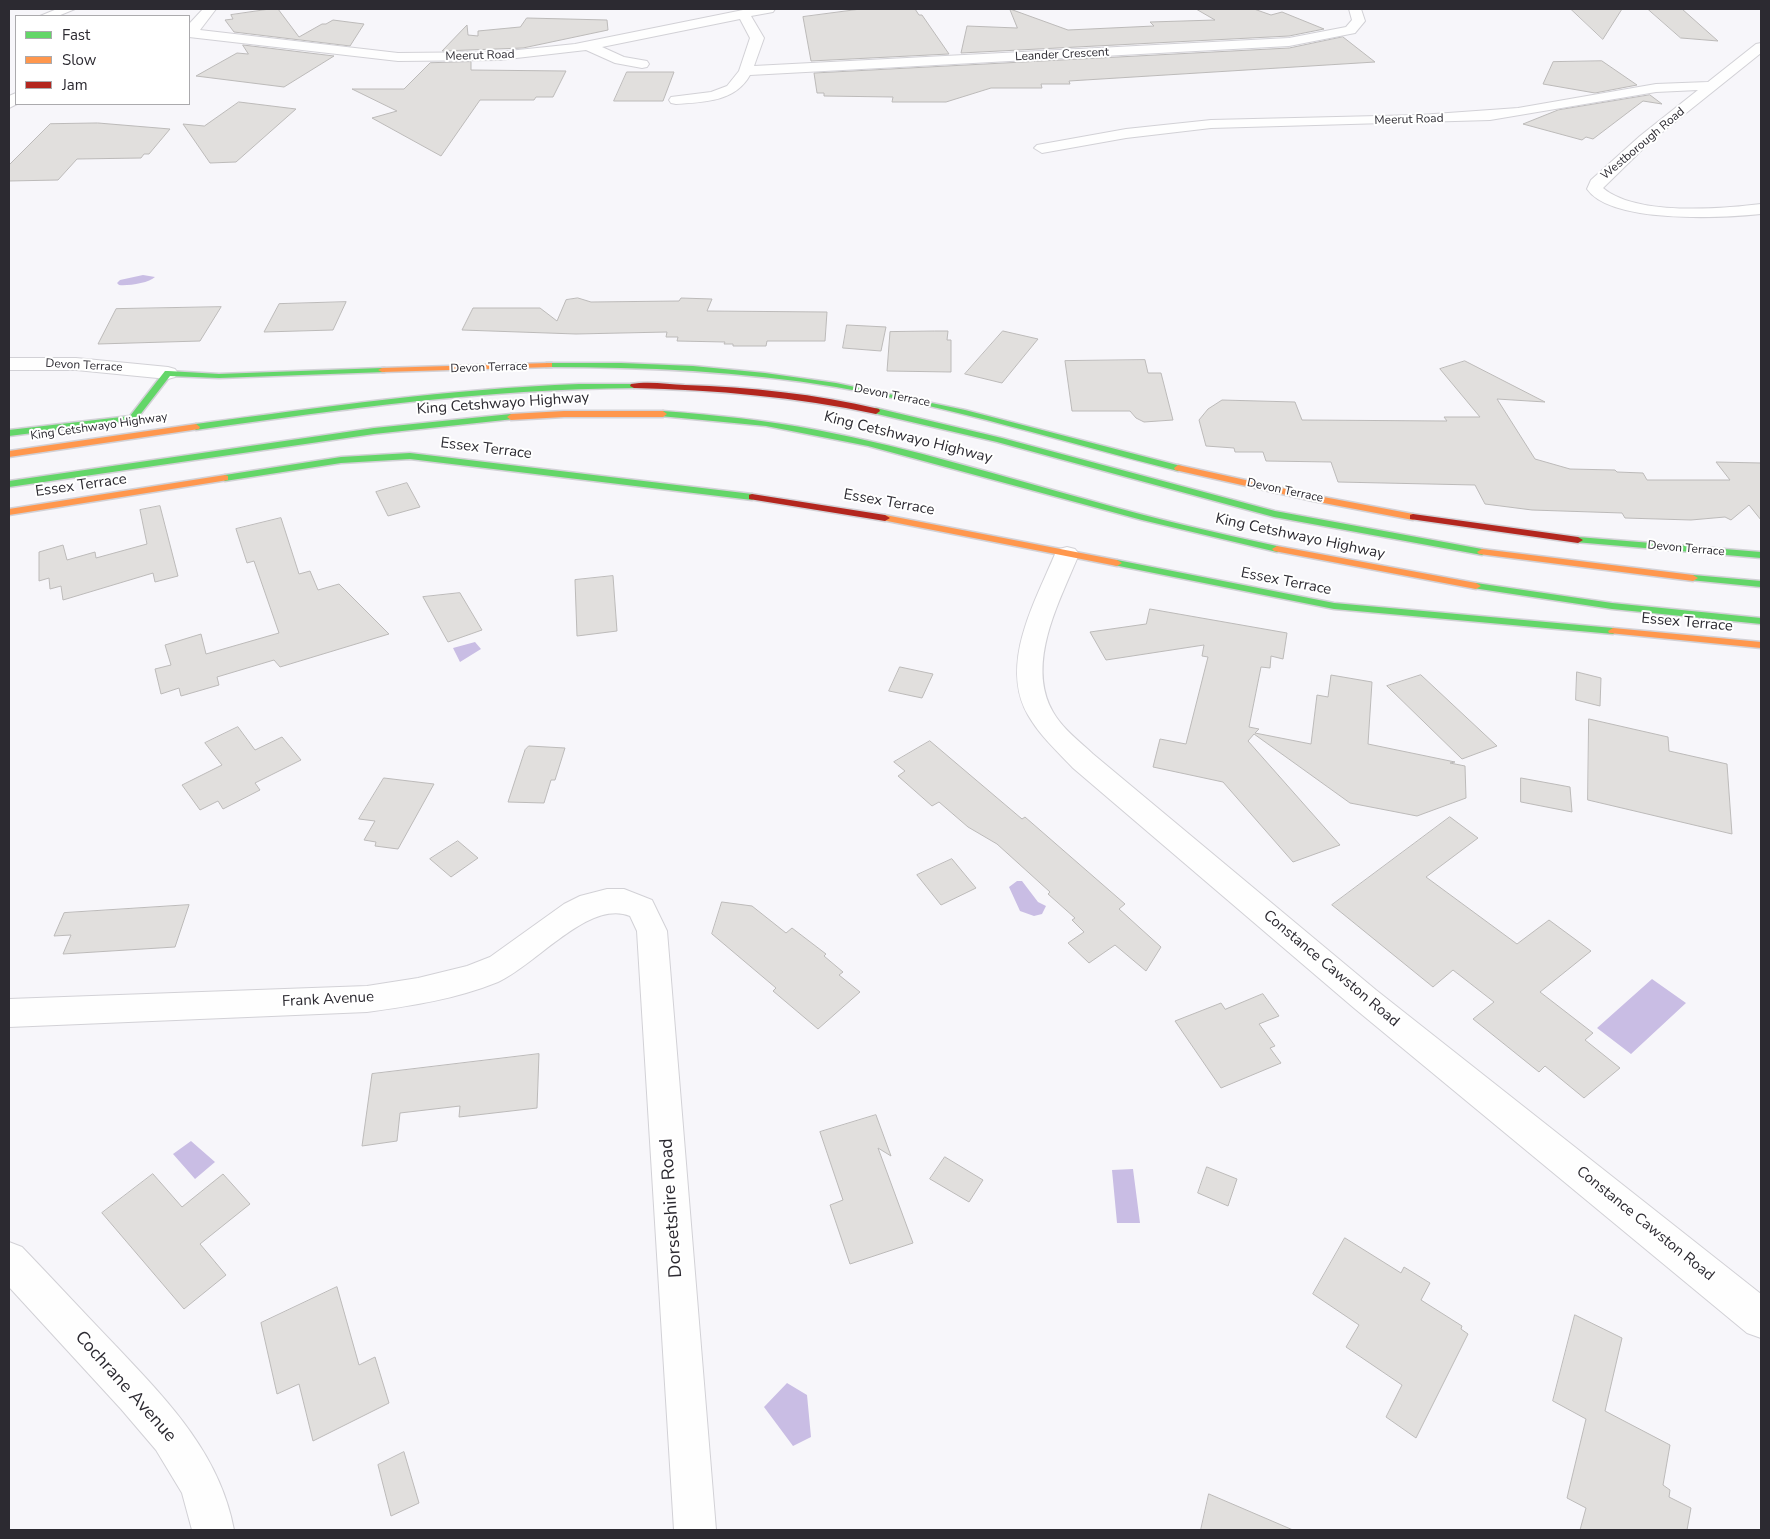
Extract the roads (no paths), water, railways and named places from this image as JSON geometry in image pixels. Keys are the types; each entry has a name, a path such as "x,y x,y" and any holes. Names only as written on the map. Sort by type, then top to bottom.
{"main road":[{"name":"Devon Terrace","path":"168,373 219,376 523,366 598,366 708,370 782,377 860,389 957,409 1196,472 1343,503 1511,532 1678,550 1761,555"},
{"path":"133,418 168,373"},
{"path":"363,392 431,385 562,378 676,382 712,387"},
{"name":"King Cetshwayo Highway","path":"9,454 355,405 474,391 582,384 712,387 780,394 899,416 1266,512 1365,531 1462,549 1551,562 1761,584"},
{"name":"King Cetshwayo Highway","path":"9,484 374,429 456,420 578,412 697,415 774,424 890,446 1166,524 1353,565 1548,598 1761,621"},
{"path":"9,433 152,416"},
{"name":"Essex Terrace","path":"9,512 341,460 410,456 643,483 817,506 918,523 1334,606 1761,645"}],"street":[{"path":"49,15 69,9"},
{"path":"191,32 194,26 210,9"},
{"name":"Meerut Road","path":"191,32 232,39 416,58 516,55 587,45 769,9"},
{"name":"Leander Crescent","path":"747,71 1281,43 1350,30 1359,22 1355,9"},
{"path":"676,100 707,97 727,92 739,84 747,71 757,38 756,33 743,14"},
{"path":"713,20 751,27"},
{"path":"587,45 620,60 642,64"},
{"path":"1711,86 1761,47"},
{"name":"Meerut Road","path":"1042,148 1121,133 1211,124 1376,121 1521,114 1643,91 1692,85 1711,86"},
{"name":"Westborough Road","path":"1711,86 1645,139 1597,183 1595,189 1606,200 1634,208 1717,211 1761,209"},
{"name":"Devon Terrace","path":"9,364 84,364 168,373"},
{"name":"Constance Cawston Road","path":"1067,554 1032,647 1028,677 1040,713 1053,731 1083,762 1365,999 1698,1266 1761,1320"},
{"name":"Frank Avenue","path":"9,1013 367,999 416,992 462,980 501,966 585,907 604,901 623,901"},
{"name":"Dorsetshire Road","path":"623,901 642,908 652,931 695,1530"},
{"name":"Cochrane Avenue","path":"9,1260 169,1432 190,1468 211,1514 213,1530"}]}
